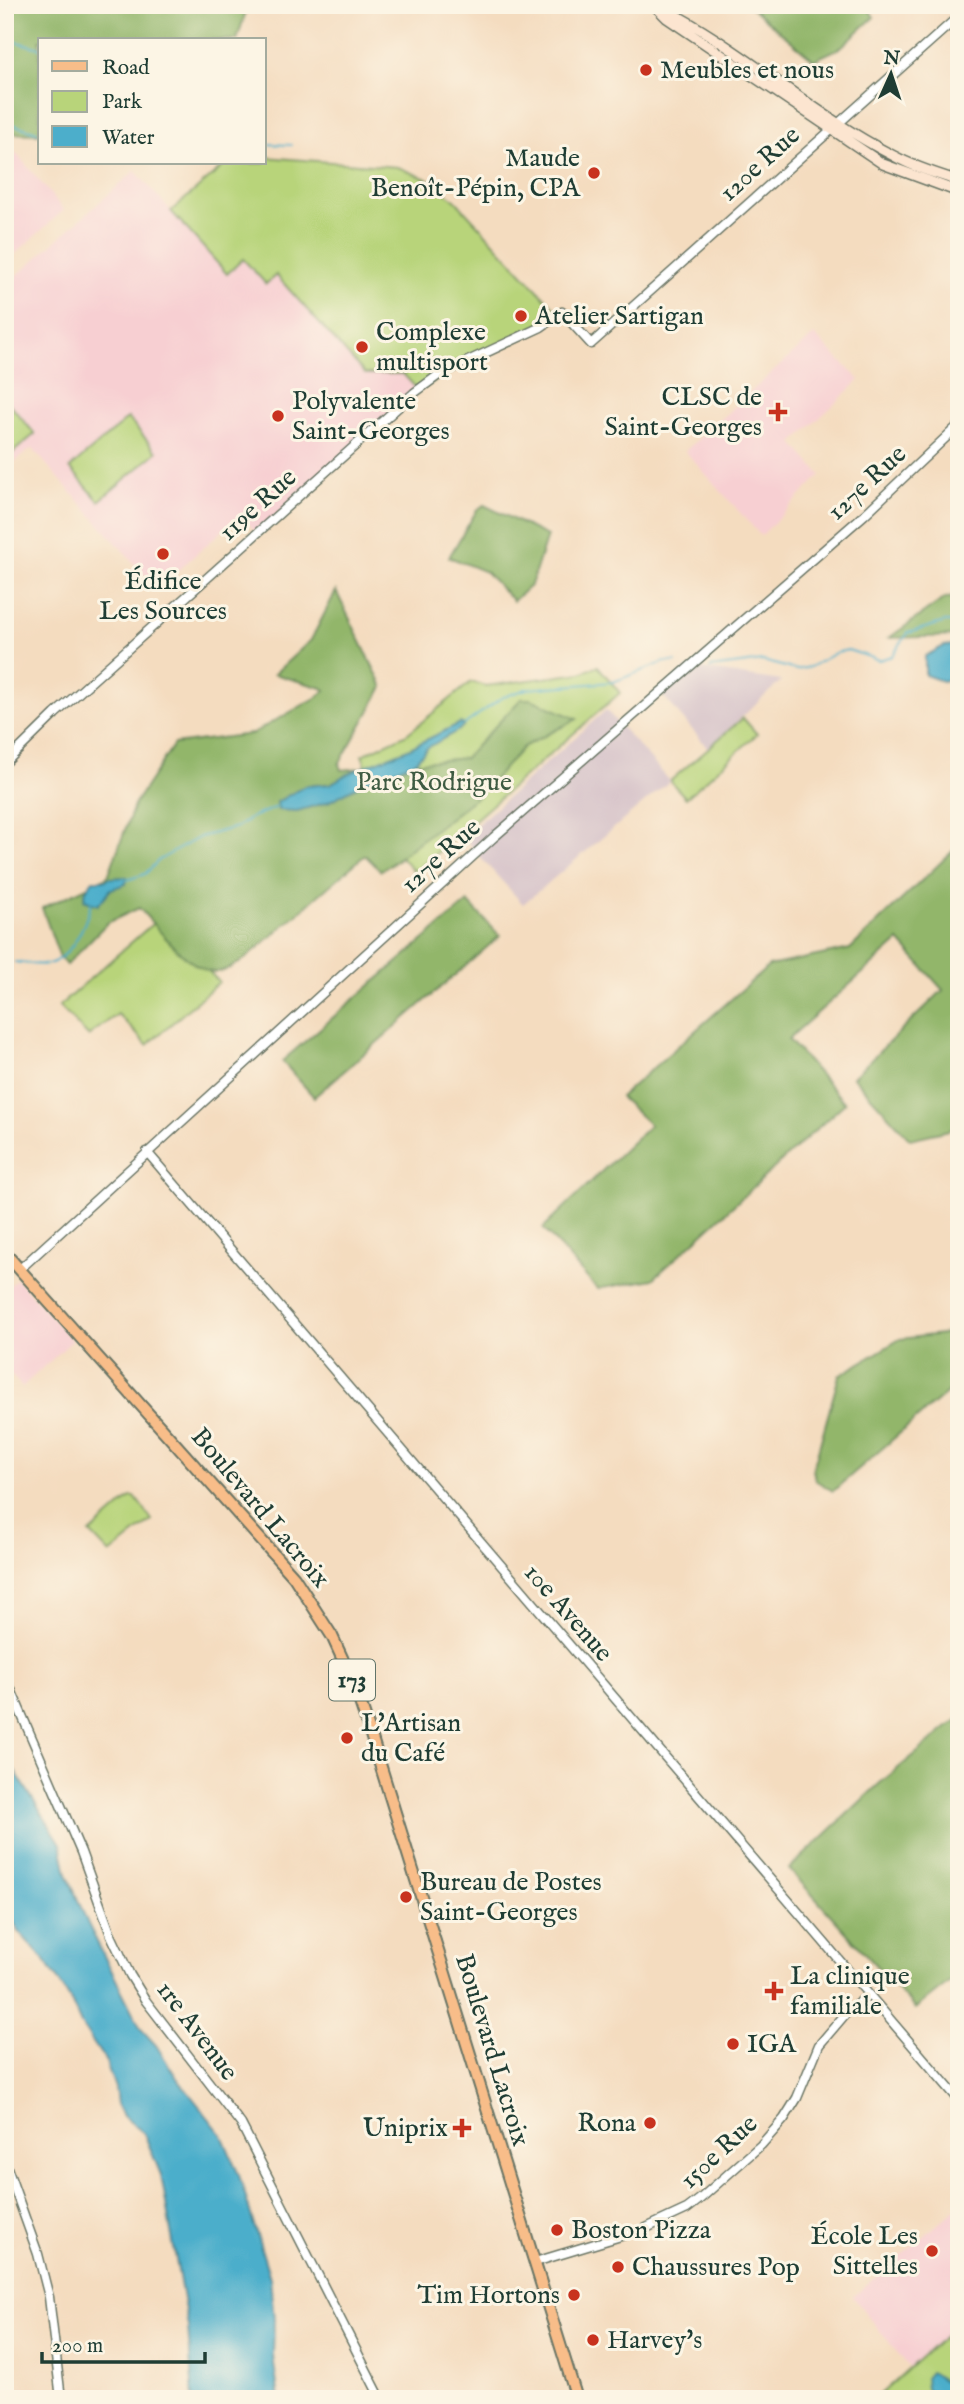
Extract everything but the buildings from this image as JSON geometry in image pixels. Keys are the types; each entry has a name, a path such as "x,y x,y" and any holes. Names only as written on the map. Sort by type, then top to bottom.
{"main road":[{"path":"656,5 677,15 897,158 959,181"},
{"path":"656,5 667,18 883,164 959,192"},
{"name":"Boulevard Lacroix","path":"5,1253 265,1543 309,1597 332,1636 363,1710 577,2399"}],"street":[{"name":"120e Rue","path":"562,312 590,344 959,16"},
{"name":"119e Rue","path":"5,763 55,713 414,393 440,374 541,327 562,312"},
{"name":"127e Rue","path":"20,1269 494,837 884,498 959,425"},
{"name":"10e Avenue","path":"148,1152 959,2100"},
{"name":"1re Avenue","path":"5,1676 81,1852 111,1935 130,1975 146,2001 241,2124 381,2399"},
{"name":"150e Rue","path":"535,2262 644,2229 693,2204 761,2145 784,2119 797,2098 819,2045 837,2021 869,1995"},
{"path":"5,2162 38,2254 50,2297 61,2399"}],"shaded area":[{"path":"5,140 64,210 5,263"},
{"path":"135,171 227,273 244,259 276,275 365,374 403,374 418,390 257,533 240,515 157,589 32,448 5,470 5,286"},
{"name":"CLSC de Saint-Georges","path":"814,335 860,380 793,443 821,475 761,536 685,451"},
{"path":"688,667 781,681 708,748 660,692"},
{"path":"606,710 670,781 523,904 464,836"},
{"path":"17,1279 72,1341 22,1387 5,1368 5,1290"},
{"name":"École Les Sittelles","path":"959,2206 959,2323 909,2367 853,2297"}],"green space":[{"path":"5,5 248,5 238,38 38,38 38,134 5,133"},
{"path":"748,5 866,5 874,17 840,48 814,60"},
{"path":"266,157 398,167 432,181 456,201 557,311 539,325 418,390 403,374 365,374 276,275 266,284 243,259 227,274 171,211 226,164 266,164"},
{"path":"5,399 35,434 5,459"},
{"path":"128,418 157,452 99,501 70,468"},
{"path":"484,505 547,536 531,585 513,601 486,572 449,557 477,510"},
{"path":"336,591 383,687 339,764 341,770 362,768 330,784 305,786 277,802 371,779 411,763 465,758 521,699 531,699 577,719 523,747 483,792 383,870 365,855 245,959 227,969 215,972 194,964 139,908 107,923 66,965 60,958 42,908 106,880 101,880 108,876 135,803 174,744 251,734 325,690 274,674 311,640"},
{"path":"959,597 959,636 889,638 945,598"},
{"name":"Parc Rodrigue","path":"598,666 620,693 415,872 401,857 390,866 364,838 387,821 362,755 407,734 471,682 486,686 581,673"},
{"path":"743,718 757,734 686,798 670,781"},
{"path":"959,845 959,1121 949,1130 910,1139 853,1077 943,990 899,941 788,1039 845,1103 653,1279 597,1289 543,1228 650,1125 620,1097 769,966 850,949"},
{"path":"468,902 500,936 314,1097 282,1061"},
{"path":"158,919 219,982 147,1045 118,1014 88,1036 59,1006"},
{"path":"959,1332 959,1382 833,1491 815,1480 813,1469 839,1376 900,1339"},
{"path":"131,1497 135,1497 152,1520 110,1554 90,1533"},
{"path":"959,1718 959,1974 915,2009 789,1869 879,1784"},
{"path":"959,2323 959,2399 875,2399"}],"water":[{"path":"959,644 959,678 942,681 925,675 925,656 944,646"},
{"path":"460,723 464,725 459,730 427,748 415,762 371,779 328,802 297,811 278,810 277,802 305,786 330,784"},
{"path":"127,877 126,884 111,889 98,905 84,900 86,890 93,880"},
{"path":"5,1755 61,1844 67,1874 88,1924 141,2029 156,2045 177,2078 222,2135 239,2175 270,2278 274,2320 273,2356 279,2399 193,2399 188,2327 161,2175 144,2133 123,2116 117,2104 115,2088 106,2062 81,2024 70,1999 47,1963 20,1933 5,1908"},
{"path":"930,2372 944,2381 959,2379 959,2399 935,2399 926,2388 925,2378"}],"waterway":[{"path":"5,43 13,41 38,47"},
{"path":"5,122 38,132"},
{"path":"266,144 292,145"},
{"path":"710,668 763,661 796,670 810,667 835,653 848,650 879,660 892,656 908,633 945,622 959,622"},
{"path":"464,725 501,698 526,689 613,682 665,662 676,662"},
{"path":"127,880 145,874 159,860 200,837 237,827 252,817 277,807"},
{"path":"15,962 48,964 64,955 82,930 91,903"}],"place":[{"name":"Meubles et nous","path":"646,70"},
{"name":"Maude Benoît-Pépin, CPA","path":"594,173"},
{"name":"Atelier Sartigan","path":"521,316"},
{"name":"Complexe multisport","path":"362,347"},
{"name":"CLSC de Saint-Georges","path":"778,412"},
{"name":"Polyvalente Saint-Georges","path":"278,416"},
{"name":"Édifice Les Sources","path":"163,554"},
{"name":"L'Artisan du Café","path":"347,1738"},
{"name":"Bureau de Postes Saint-Georges","path":"406,1897"},
{"name":"La clinique familiale","path":"774,1991"},
{"name":"IGA","path":"733,2044"},
{"name":"Rona","path":"650,2123"},
{"name":"Uniprix","path":"462,2128"},
{"name":"Boston Pizza","path":"557,2230"},
{"name":"École Les Sittelles","path":"932,2251"},
{"name":"Chaussures Pop","path":"618,2267"},
{"name":"Tim Hortons","path":"574,2295"},
{"name":"Harvey's","path":"593,2340"}]}
